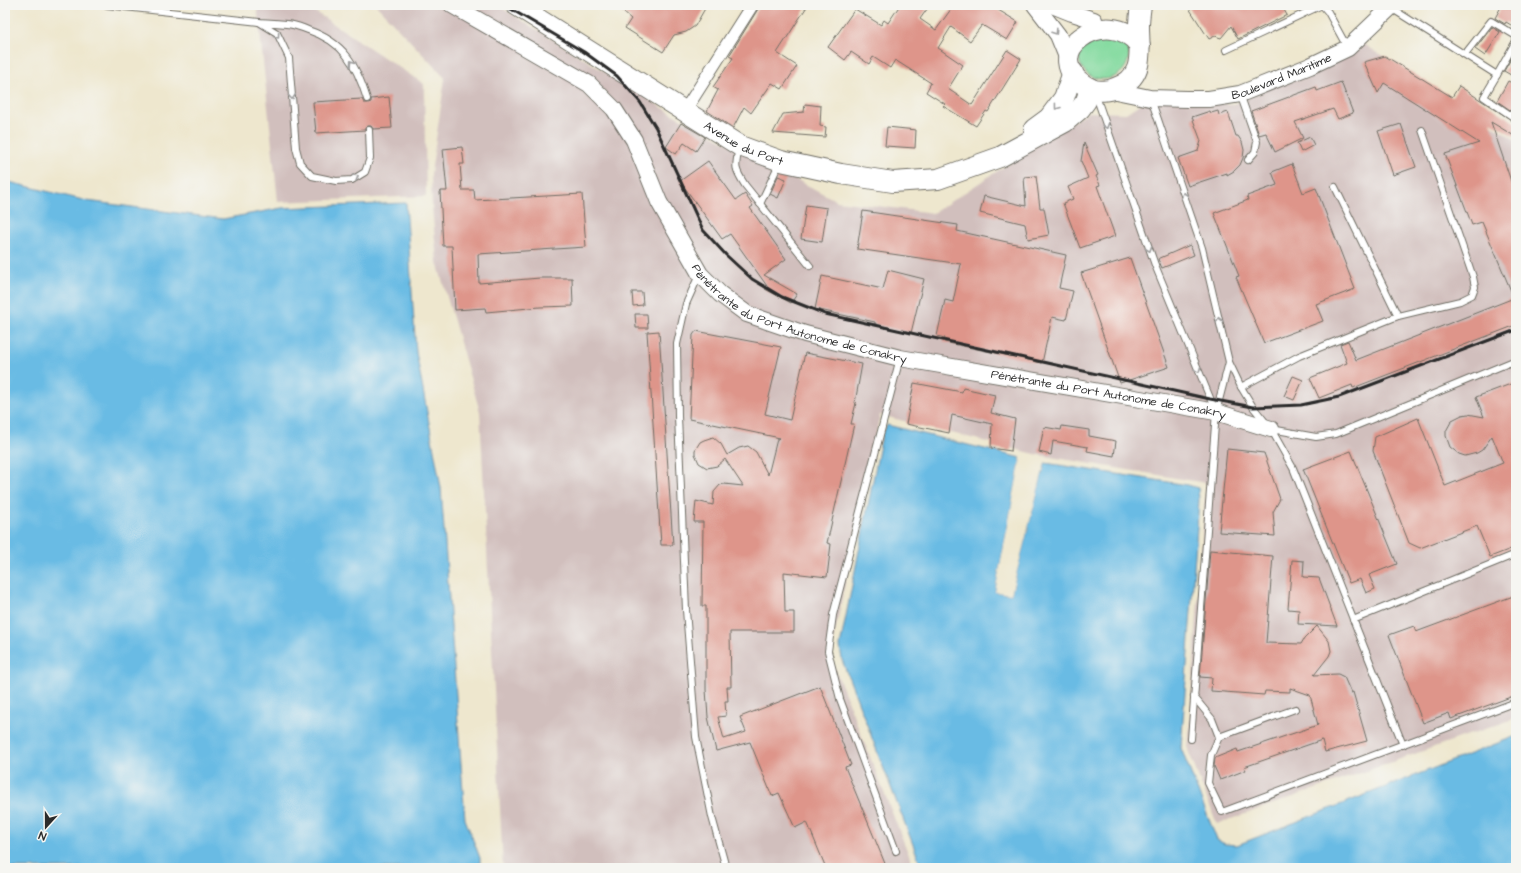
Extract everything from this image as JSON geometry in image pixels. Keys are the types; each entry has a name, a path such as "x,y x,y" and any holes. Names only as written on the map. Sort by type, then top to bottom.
{"main road":[{"name":"Avenue du Port","path":"516,5 740,146 781,161 841,174 893,182 938,179 1000,157 1064,122 1080,109 1098,89"},
{"path":"1140,46 1134,35 1126,26 1104,16 1085,24 1077,31 1071,40 1069,51 1071,67 1080,81 1098,89 1121,86 1130,80 1137,71 1140,59 1140,46 1139,24 1141,5"},
{"name":"Avenue du Port","path":"1000,157 1049,118 1064,98 1071,67"}],"street":[{"name":"Pénétrante du Port Autonome de Conakry","path":"452,5 589,84 614,109 634,140 659,202 700,274 720,294 747,314 805,334 900,358 1216,412 1270,429"},
{"path":"684,112 752,5"},
{"path":"1035,5 1058,35 1071,67"},
{"path":"1052,5 1072,13 1104,16"},
{"name":"Boulevard Maritime","path":"1098,89 1150,98 1202,99 1240,94 1310,66 1348,48 1392,6"},
{"path":"1137,71 1150,98"}],"lane":[{"path":"107,5 294,25 318,33 340,47 350,60 360,78 367,99"},
{"path":"1226,50 1322,5 1328,12 1348,48"},
{"path":"1392,6 1497,74"},
{"path":"1465,54 1491,21 1516,36"},
{"path":"259,22 277,33 289,58 296,148 300,163 312,176 336,181 352,180 365,172 370,158 369,130"},
{"path":"1516,41 1484,97 1516,119"},
{"path":"1098,89 1155,265 1216,412"},
{"path":"1240,94 1258,142 1255,152 1248,160"},
{"path":"1150,98 1202,248 1228,362 1241,387 1270,429 1293,468 1403,745"},
{"path":"1241,387 1300,356 1398,316 1460,301 1472,295 1475,287 1473,276 1422,130"},
{"path":"740,146 736,163 736,172 810,266"},
{"path":"760,204 781,161"},
{"path":"1335,187 1398,316"},
{"path":"700,274 686,304 677,344 678,416 685,594 696,737 712,817 726,868"},
{"path":"896,851 840,699 828,651 833,615 900,358"},
{"path":"1270,429 1316,437 1336,434 1516,360"},
{"path":"1191,739 1216,412 1228,362"},
{"path":"1353,620 1516,554"},
{"path":"1194,697 1212,719 1219,737 1211,755 1208,783 1222,812 1516,702"},
{"path":"1219,737 1295,710"}],"shaded area":[{"path":"257,5 305,5 424,84 426,196 278,202"},
{"path":"376,5 497,5 676,116 837,201 933,213 1088,112 1126,113 1159,91 1233,105 1362,43 1516,140 1516,718 1217,824 1188,750 1206,483 1039,455 880,415 830,656 914,868 503,868 480,412 437,262 432,207 431,173 445,78"}],"green space":[{"path":"1091,31 1127,42 1129,57 1125,68 1117,75 1107,79 1097,78 1087,74 1081,66 1079,43"}],"water":[{"path":"5,181 87,201 223,219 282,208 406,203 416,352 441,488 465,819 480,858 480,868 5,868"},
{"path":"887,425 1021,458 995,592 1011,594 1045,463 1188,485 1198,488 1199,500 1181,748 1217,840 1225,844 1237,845 1516,736 1516,868 922,868 842,660 840,646 882,435"}],"pier":[{"path":"1021,458 1023,458 1023,463 997,591 1010,592 1043,463 1045,463 1011,594 995,592"}],"building":[{"path":"615,5 707,5 695,26 686,32 674,35 663,52 625,28 631,19"},
{"path":"759,5 808,5 777,53 797,66 782,89 772,83 751,113 744,107 733,128 707,111 718,90 713,87 733,58 729,56"},
{"path":"900,5 930,5 920,19 936,30 954,5 990,5 1018,22 1007,40 982,25 970,41 951,27 938,48 963,65 948,89 972,105 1007,50 1021,59 988,112 986,111 976,126 943,106 945,104 926,92 931,83 895,60 890,68 873,57 869,64 851,52 845,60 828,47 855,9 881,25 884,20 888,23"},
{"path":"1187,5 1281,5 1287,15 1238,39 1231,26 1221,38 1215,36 1209,39"},
{"path":"1502,5 1516,5 1516,28 1495,18"},
{"path":"1492,27 1500,32 1485,56 1475,49"},
{"path":"1516,50 1516,78 1504,71"},
{"path":"1385,56 1452,97 1459,86 1516,123 1516,137 1491,122 1516,196 1516,325 1353,388 1352,385 1319,398 1310,378 1347,363 1340,344 1348,341 1356,360 1514,298 1482,222 1472,225 1445,154 1479,143 1384,83 1378,93 1364,62"},
{"path":"1508,81 1516,85 1516,114 1497,101"},
{"path":"1341,82 1353,113 1338,119 1333,109 1295,122 1303,138 1275,152 1266,133 1259,135 1251,111 1316,87 1317,91"},
{"path":"389,97 392,128 373,129 371,126 368,126 365,130 316,133 313,102 362,99 364,103 368,103 371,102 371,99"},
{"path":"805,104 821,106 820,126 826,127 825,137 773,133 783,114 804,112"},
{"path":"1210,111 1211,113 1218,111 1219,115 1228,112 1236,136 1238,136 1242,142 1244,150 1243,158 1240,165 1227,175 1227,173 1188,186 1178,158 1198,151 1201,141 1192,117"},
{"path":"681,123 705,137 696,151 684,143 676,154 666,147"},
{"path":"1401,124 1416,167 1393,175 1378,131"},
{"path":"887,127 916,130 915,148 885,146"},
{"path":"1310,137 1314,145 1301,152 1297,143"},
{"path":"1084,143 1098,175 1096,176 1100,185 1097,186 1115,236 1080,248 1063,203 1073,199 1068,187 1088,178 1081,161"},
{"path":"462,147 464,164 460,164 462,190 474,190 475,200 582,194 586,247 478,254 479,283 540,278 572,278 573,306 540,307 486,312 485,308 455,310 452,246 443,246 440,191 447,191 443,149"},
{"path":"708,161 736,200 745,194 753,206 750,208 786,259 764,275 797,294 791,303 765,289 767,286 730,234 722,239 680,181"},
{"path":"1292,164 1303,193 1316,188 1355,289 1316,304 1323,321 1264,343 1236,277 1239,276 1214,213 1248,200 1247,196 1277,185 1272,172"},
{"path":"778,176 786,179 778,198 770,194"},
{"path":"1036,176 1040,208 1044,208 1049,235 1028,239 1025,224 980,213 984,196 1026,206 1024,177"},
{"path":"806,205 827,208 822,242 801,239"},
{"path":"863,211 958,225 957,231 1066,255 1059,288 1073,291 1066,320 1052,317 1042,363 944,342 945,338 937,336 945,300 953,302 961,264 857,249"},
{"path":"1190,245 1194,255 1162,268 1158,259"},
{"path":"1130,258 1169,367 1120,383 1081,273"},
{"path":"888,270 924,279 911,333 875,324 875,322 815,309 822,276 883,289"},
{"path":"632,292 642,292 643,305 633,306"},
{"path":"635,314 647,314 648,328 636,328"},
{"path":"659,331 673,545 661,545 647,332"},
{"path":"696,331 781,347 765,414 790,420 805,353 862,364 851,424 854,424 827,543 831,544 827,577 784,572 785,612 794,612 794,632 730,632 731,687 727,687 728,701 725,701 726,716 718,717 724,739 746,732 740,717 820,686 851,765 845,767 886,866 881,868 826,868 807,822 795,828 779,793 772,796 750,742 716,751 708,717 706,690 706,606 702,606 703,522 694,522 696,501 713,505 714,492 720,485 743,486 725,459 717,466 707,468 699,463 695,450 700,442 713,437 721,444 727,455 739,448 748,446 756,452 768,475 777,439 780,438 689,419 693,335"},
{"path":"1293,376 1303,380 1294,400 1284,396"},
{"path":"1516,382 1516,547 1490,557 1477,526 1420,548 1409,543 1373,451 1375,437 1418,418 1445,486 1503,463 1492,436 1482,450 1465,456 1459,454 1450,447 1446,436 1446,431 1452,420 1462,415 1468,414 1484,417 1476,397"},
{"path":"914,383 962,392 963,388 995,395 991,413 1015,419 1011,451 991,448 992,424 952,415 949,433 906,424"},
{"path":"1062,426 1089,430 1089,436 1116,441 1114,456 1087,451 1088,447 1053,441 1051,455 1039,452 1044,427 1061,430"},
{"path":"1227,449 1264,453 1280,499 1273,512 1275,536 1219,532"},
{"path":"1351,451 1397,564 1369,575 1375,589 1366,593 1360,579 1349,583 1303,469"},
{"path":"1210,550 1273,556 1266,643 1301,644 1317,626 1329,641 1331,651 1329,656 1314,675 1338,674 1344,677 1351,693 1353,692 1367,741 1325,752 1322,740 1244,767 1246,770 1220,780 1214,766 1215,758 1237,749 1238,752 1318,725 1310,695 1290,688 1290,692 1265,691 1264,695 1211,691 1212,678 1200,677"},
{"path":"1292,560 1304,561 1303,577 1319,578 1337,626 1298,624 1299,610 1288,609"},
{"path":"1516,595 1516,695 1451,719 1449,713 1423,723 1389,635 1414,626 1416,632"}],"railway":[{"path":"504,5 584,52 617,76 640,102 656,128 703,230 726,255 752,279 782,297 825,314 1210,399 1253,407 1301,405 1339,397 1516,330"}]}
